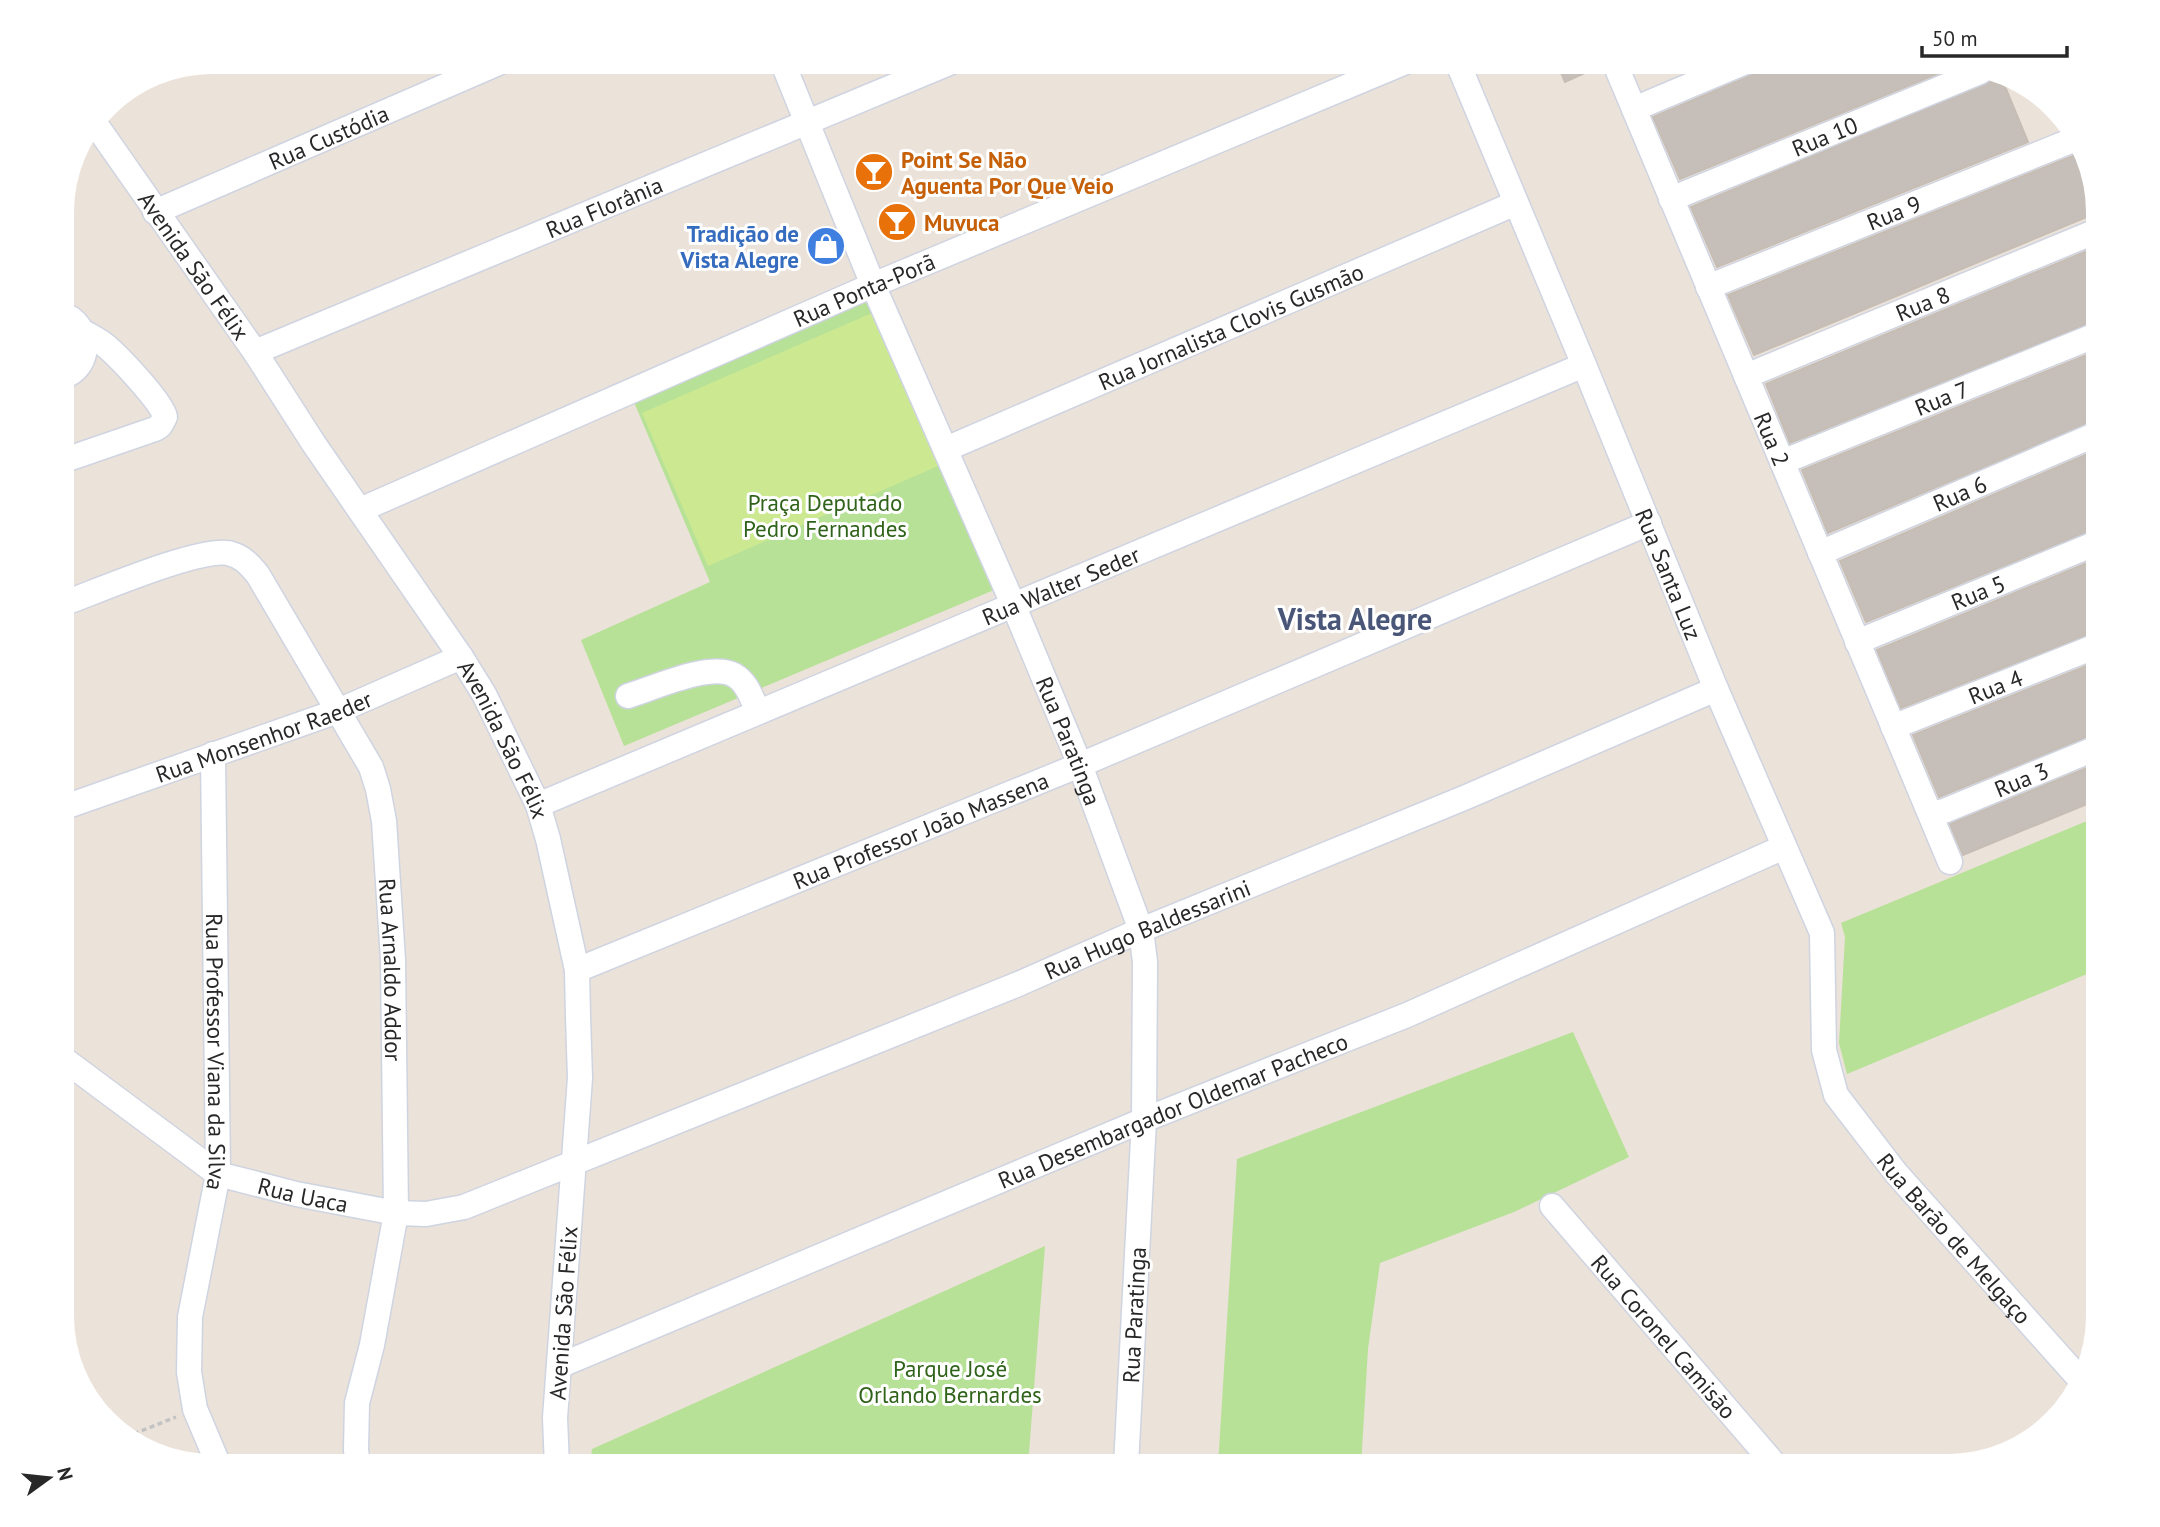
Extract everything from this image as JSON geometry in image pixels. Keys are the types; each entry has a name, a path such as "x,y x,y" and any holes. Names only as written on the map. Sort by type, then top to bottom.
{"street":[{"name":"Rua Custódia","path":"155,212 473,74"},
{"name":"Rua Paratinga","path":"787,74 873,285 1013,604 1080,765 1141,930 1145,961 1144,1120 1127,1454"},
{"name":"Rua Florânia","path":"255,352 923,74"},
{"name":"Rua Ponta-Porã","path":"360,510 873,285 1377,74"},
{"name":"Rua Santa Luz","path":"1462,74 1716,689 1822,933 1824,1050 1836,1095"},
{"name":"Rua 2","path":"1619,74 1893,727 1935,809 1950,862"},
{"path":"1633,108 1716,74"},
{"name":"Rua 10","path":"1671,199 1970,76"},
{"name":"Avenida São Félix","path":"100,130 255,352 314,444 461,657 489,705 538,805 577,970 580,1078 555,1418 556,1454"},
{"name":"Rua 9","path":"1708,287 2067,142"},
{"name":"Rua Jornalista Clovis Gusmão","path":"946,449 1516,203"},
{"name":"Rua 8","path":"1746,376 2086,235"},
{"path":"74,321 82,331 86,344 84,357 74,370"},
{"path":"74,457 155,429 165,417 159,404 118,357 103,343 82,331"},
{"name":"Rua 7","path":"1782,462 2086,339"},
{"name":"Rua Walter Seder","path":"538,805 1584,365"},
{"name":"Rua 6","path":"1820,552 2086,439"},
{"name":"Rua Professor João Massena","path":"577,970 1080,765 1649,523"},
{"name":"Rua 5","path":"1857,642 2086,547"},
{"name":"Rua Arnaldo Addor","path":"74,600 196,556 225,553 246,560 258,575 371,767 379,789 384,821 393,960 396,1213 372,1345 357,1403 356,1454"},
{"name":"Rua 4","path":"1893,727 2086,650"},
{"name":"Rua Monsenhor Raeder","path":"74,804 338,711 461,657"},
{"path":"628,696 706,672 722,671 736,676 747,688 758,712"},
{"name":"Rua Hugo Baldessarini","path":"574,1163 879,1041 1464,798 1716,689"},
{"name":"Rua 3","path":"1935,809 2086,752"},
{"name":"Rua Professor Viana da Silva","path":"213,754 218,1174 190,1317 189,1371 195,1409 214,1454"},
{"name":"Rua Desembargador Oldemar Pacheco","path":"559,1366 1144,1120 1406,1015 1784,847"},
{"name":"Rua Uaca","path":"74,1067 218,1174 296,1195 396,1213 426,1214 464,1207 574,1163"},
{"name":"Rua Barão de Melgaço","path":"1836,1095 1896,1173 2074,1372"},
{"name":"Rua Coronel Camisão","path":"1552,1206 1766,1454"}],"path":[{"path":"138,1432 195,1409"}],"green space":[{"name":"Praça Deputado Pedro Fernandes","path":"871,293 1001,587 624,746 581,640 710,582 631,395"},
{"path":"872,313 938,466 708,566 642,413"},
{"path":"2086,821 2086,974 1847,1074 1839,1043 1845,937 1841,923"},
{"path":"1573,1032 1629,1157 1514,1212 1380,1263 1368,1349 1362,1454 1219,1454 1237,1159"},
{"name":"Parque José Orlando Bernardes","path":"1045,1246 1029,1454 591,1454 592,1449"}],"building":[{"path":"1562,74 1583,74 1565,82"},
{"path":"1754,74 1937,74 1680,179 1653,117"},
{"path":"1992,81 2005,86 2028,142 1717,267 1691,207"},
{"path":"2074,155 2079,167 2084,185 2086,217 1754,355 1728,295"},
{"path":"2086,251 2086,324 1790,443 1766,384"},
{"path":"2086,355 2086,424 1828,533 1802,470"},
{"path":"2086,455 2086,532 1866,622 1840,561"},
{"path":"2086,563 2086,635 1901,708 1877,650"},
{"path":"2086,666 2086,737 1939,797 1913,735"},
{"path":"2086,768 2086,804 1963,855 1950,824"}],"place":[{"name":"Point Se Não Aguenta Por Que Veio","path":"874,172"},
{"name":"Muvuca","path":"897,222"},
{"name":"Tradição de Vista Alegre","path":"826,246"}],"district":[{"name":"Vista Alegre","path":"1355,618"}]}
